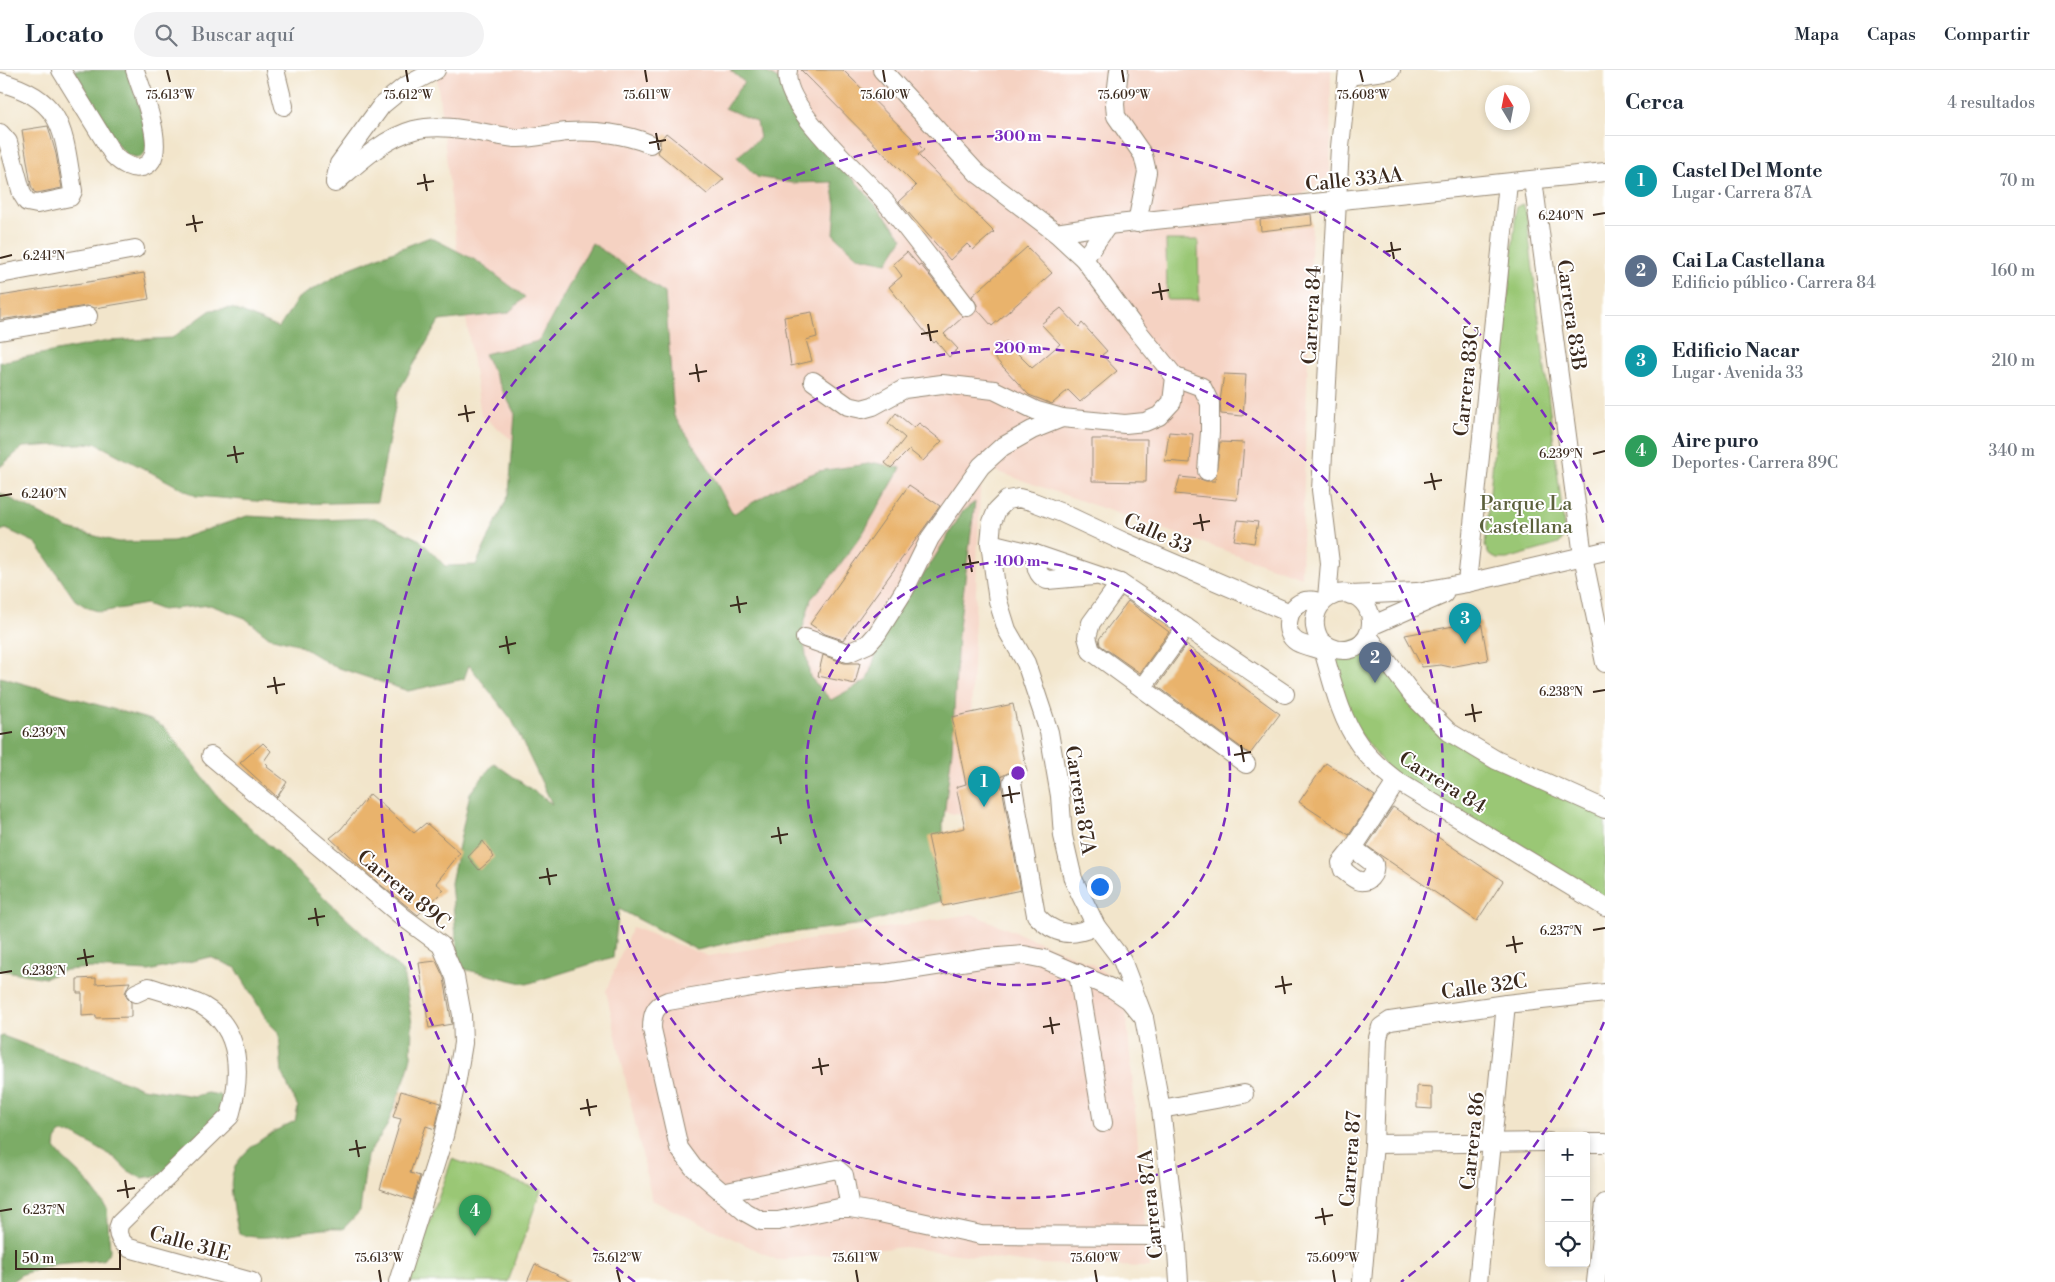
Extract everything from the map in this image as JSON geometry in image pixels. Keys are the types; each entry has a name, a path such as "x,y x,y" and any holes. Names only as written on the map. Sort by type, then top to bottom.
{"street":[{"path":"61,70 114,156 125,164 139,168 151,162 154,157 156,138 135,70"},
{"path":"275,70 284,106"},
{"path":"436,70 404,87 382,105 340,164 335,183 356,164 389,142 412,130 436,126 518,138 568,132 598,132 624,136 650,144"},
{"path":"788,70 786,77 795,100 813,125 834,150 887,203 967,307"},
{"path":"882,70 977,173 1056,233 1084,259 1132,324 1175,376 1202,387 1210,403 1207,471"},
{"path":"1119,70 1116,116 1143,155 1147,172 1136,223"},
{"path":"1348,73 1391,70"},
{"name":"Carrera 84","path":"1336,597 1321,490 1339,202 1340,147 1348,73"},
{"path":"0,82 23,90 52,111 58,120 62,130 73,191 70,197 36,204 27,202 22,194 8,142 0,133"},
{"name":"Calle 33AA","path":"1056,233 1605,172"},
{"name":"Carrera 83B","path":"1533,180 1583,556 1605,663"},
{"name":"Carrera 83C","path":"1467,583 1508,183"},
{"path":"1084,259 1108,226"},
{"path":"0,274 135,249"},
{"path":"0,331 88,316"},
{"path":"813,381 848,406 862,409 873,406 904,388 942,384 994,390 1016,399 1037,411 1062,418 1125,424 1144,422 1160,416 1172,402 1175,376"},
{"path":"805,638 848,653 868,644 877,634 904,591 930,538 981,466 1002,447 1032,430 1062,418"},
{"name":"Calle 33","path":"1007,500 1020,498 1062,513 1122,541 1290,613"},
{"name":"Carrera 87A","path":"1007,500 997,510 992,522 990,543 993,574 1000,608 1007,630 1026,663 1048,732 1060,796 1063,836 1073,878 1096,926 1122,960 1144,1018 1161,1109 1176,1236 1179,1282"},
{"path":"990,543 1042,556 1120,583 1285,694"},
{"path":"1467,583 1370,631 1358,646 1345,650 1296,642 1288,625 1290,613 1302,602 1309,600 1417,592 1467,583 1605,551"},
{"path":"1042,556 1036,568 1040,577 1047,580 1097,575"},
{"path":"1120,583 1091,623 1087,637 1091,651 1246,764"},
{"path":"1336,597 1365,604 1371,618 1370,631 1415,698 1449,732 1496,760 1605,810"},
{"path":"1322,645 1314,625 1314,617 1336,597"},
{"path":"1142,688 1186,627"},
{"name":"Carrera 84","path":"1322,645 1351,732 1360,746 1376,764 1398,781 1605,907"},
{"name":"Carrera 89C","path":"211,756 396,910 441,944 455,977 462,1015 463,1043 457,1079 444,1136 398,1282"},
{"path":"1353,848 1398,781"},
{"path":"1012,782 1036,915 1052,928 1064,933 1080,933 1096,926"},
{"path":"1144,1018 1129,1000 1113,989 1044,959 1024,955 987,958 884,974 831,976 786,981 661,1003 655,1009 652,1016 652,1029 679,1148 693,1167 722,1193 745,1212 761,1221 778,1221 850,1208 880,1212 981,1235 1176,1236"},
{"path":"1078,973 1103,1123"},
{"name":"Calle 31E","path":"136,993 149,987 203,1006 218,1018 230,1034 238,1065 236,1092 230,1116 120,1223 117,1229 120,1241 129,1248 252,1282"},
{"name":"Calle 32C","path":"1378,1038 1382,1027 1390,1021 1506,1004 1605,993"},
{"name":"Carrera 86","path":"1478,1282 1506,1004"},
{"name":"Carrera 87","path":"1362,1282 1374,1144 1378,1038"},
{"path":"1161,1109 1244,1094"},
{"path":"1374,1144 1545,1142"},
{"path":"1590,1142 1605,1143"},
{"path":"722,1193 837,1169 844,1175 850,1208"},
{"path":"1596,1282 1605,1202"}],"shaded area":[{"path":"436,70 1331,70 1330,175 1303,193 1304,213 1310,212 1312,225 1301,577 981,466 967,816 856,797 554,473 481,415 462,292"},
{"path":"972,914 1090,963 1124,986 1149,1267 1036,1264 904,1247 777,1260 652,1200 606,991 632,927 708,956"}],"green space":[{"path":"74,70 127,70 143,118 148,149 140,158 127,155 117,144"},
{"path":"730,70 763,70 781,81 799,125 858,184 903,238 887,263 858,257 834,235 836,206 832,182 792,183 757,177 737,157 760,138 757,122 725,108 744,82"},
{"name":"Parque La Castellana","path":"1523,204 1526,212 1565,535 1559,544 1507,559 1497,559 1489,555 1485,546 1516,211 1517,207"},
{"path":"430,237 477,261 525,297 508,313 439,321 398,392 377,502 291,504 196,496 95,443 23,447 0,467 0,362 108,341 172,338 211,310 232,308 279,328 298,298 348,269"},
{"path":"1166,240 1198,240 1199,300 1167,300"},
{"path":"592,243 665,293 674,416 704,460 733,514 781,486 819,471 875,463 901,468 863,533 830,578 811,599 802,631 810,677 831,700 867,680 886,627 928,568 963,511 975,502 958,634 952,750 943,825 945,900 863,924 755,937 697,950 619,909 613,957 527,984 459,968 451,883 470,793 494,763 552,804 512,720 469,665 464,679 408,691 333,666 297,644 269,637 245,618 210,605 162,610 146,604 101,612 88,608 75,600 36,543 6,529 0,531 0,493 69,529 118,542 173,541 247,516 321,520 374,518 420,540 445,566 476,565 509,494 515,414 484,354 539,341"},
{"path":"1368,636 1449,732 1605,809 1605,907 1397,781 1343,711 1331,648"},
{"path":"0,677 151,720 165,728 219,798 403,972 412,1023 411,1057 387,1126 367,1156 360,1211 343,1229 323,1229 268,1237 239,1234 231,1189 235,1167 257,1142 295,1121 298,1107 282,1074 279,1033 268,1022 236,968 210,957 149,971 91,968 66,970 45,978 0,970"},
{"path":"3,1036 142,1088 194,1096 207,1093 220,1095 228,1104 226,1114 162,1175 141,1178 127,1170 115,1158 73,1134 61,1133 56,1140 55,1148 85,1179 107,1208 110,1251 103,1260 56,1264 22,1274 11,1282 0,1282 0,1037"},
{"path":"452,1159 541,1190 508,1282 409,1282"}],"building":[{"path":"801,70 843,70 924,150 918,155 994,232 973,250 967,244 950,260 899,202 916,186"},
{"path":"48,126 56,154 62,188 37,193 34,192 31,185 22,130"},
{"path":"666,133 724,179 707,194 657,152 660,147 660,141"},
{"path":"1311,214 1312,225 1261,231 1260,220"},
{"path":"1027,247 1052,273 992,326 977,309 972,296"},
{"path":"907,252 919,266 921,265 963,317 944,334 958,349 949,357 936,341 934,343 889,287 902,276 893,264"},
{"path":"144,273 149,299 95,308 86,306 0,320 0,296"},
{"path":"1061,308 1079,327 1082,323 1107,351 1102,355 1117,371 1080,402 1068,390 1052,404 1029,395 992,355 1006,342 1032,368 1060,344 1041,324"},
{"path":"812,312 817,337 806,340 812,361 791,366 784,317"},
{"path":"1224,374 1246,375 1243,416 1221,414 1220,401"},
{"path":"896,413 914,428 919,423 942,441 923,461 909,450 891,468 885,463 905,438 888,423"},
{"path":"1169,432 1193,434 1190,463 1165,461"},
{"path":"1092,439 1147,439 1146,482 1092,481"},
{"path":"1220,442 1244,443 1237,500 1175,494 1180,477 1215,481"},
{"path":"909,485 940,506 843,640 825,634 810,624"},
{"path":"1238,520 1258,522 1254,543 1234,540"},
{"path":"1128,601 1169,632 1140,673 1100,645 1099,639"},
{"path":"1481,621 1488,660 1450,667 1441,665 1422,667 1405,635"},
{"path":"1186,645 1280,714 1250,754 1157,686"},
{"path":"823,655 844,663 860,663 855,684 818,676"},
{"path":"1013,704 1027,772 1010,772 1000,777 1021,890 943,906 928,836 965,828 956,787 966,784 952,717"},
{"path":"263,743 271,751 264,761 268,765 267,767 287,782 277,797 240,763"},
{"path":"1326,763 1375,796 1349,835 1299,802"},
{"path":"370,794 414,833 426,823 460,853 436,883 444,890 418,915 377,882 330,838 341,829"},
{"path":"1393,807 1503,881 1477,921 1367,846"},
{"path":"483,841 494,857 479,870 468,857"},
{"path":"436,961 444,978 452,1024 429,1028 419,963"},
{"path":"96,978 96,984 130,982 125,993 131,1002 131,1017 96,1018 96,1015 82,1016 82,993 77,993 77,979"},
{"path":"1417,1086 1432,1087 1432,1109 1417,1108"},
{"path":"401,1091 441,1103 435,1129 426,1126 410,1173 420,1176 413,1200 380,1189 401,1119 393,1117"},
{"path":"535,1264 572,1282 527,1282"}],"place":[{"name":"Edificio Nacar","path":"1465,644"},
{"name":"Cai La Castellana","path":"1375,683"},
{"name":"Castel Del Monte","path":"984,807"},
{"name":"Aire puro","path":"475,1236"}]}
